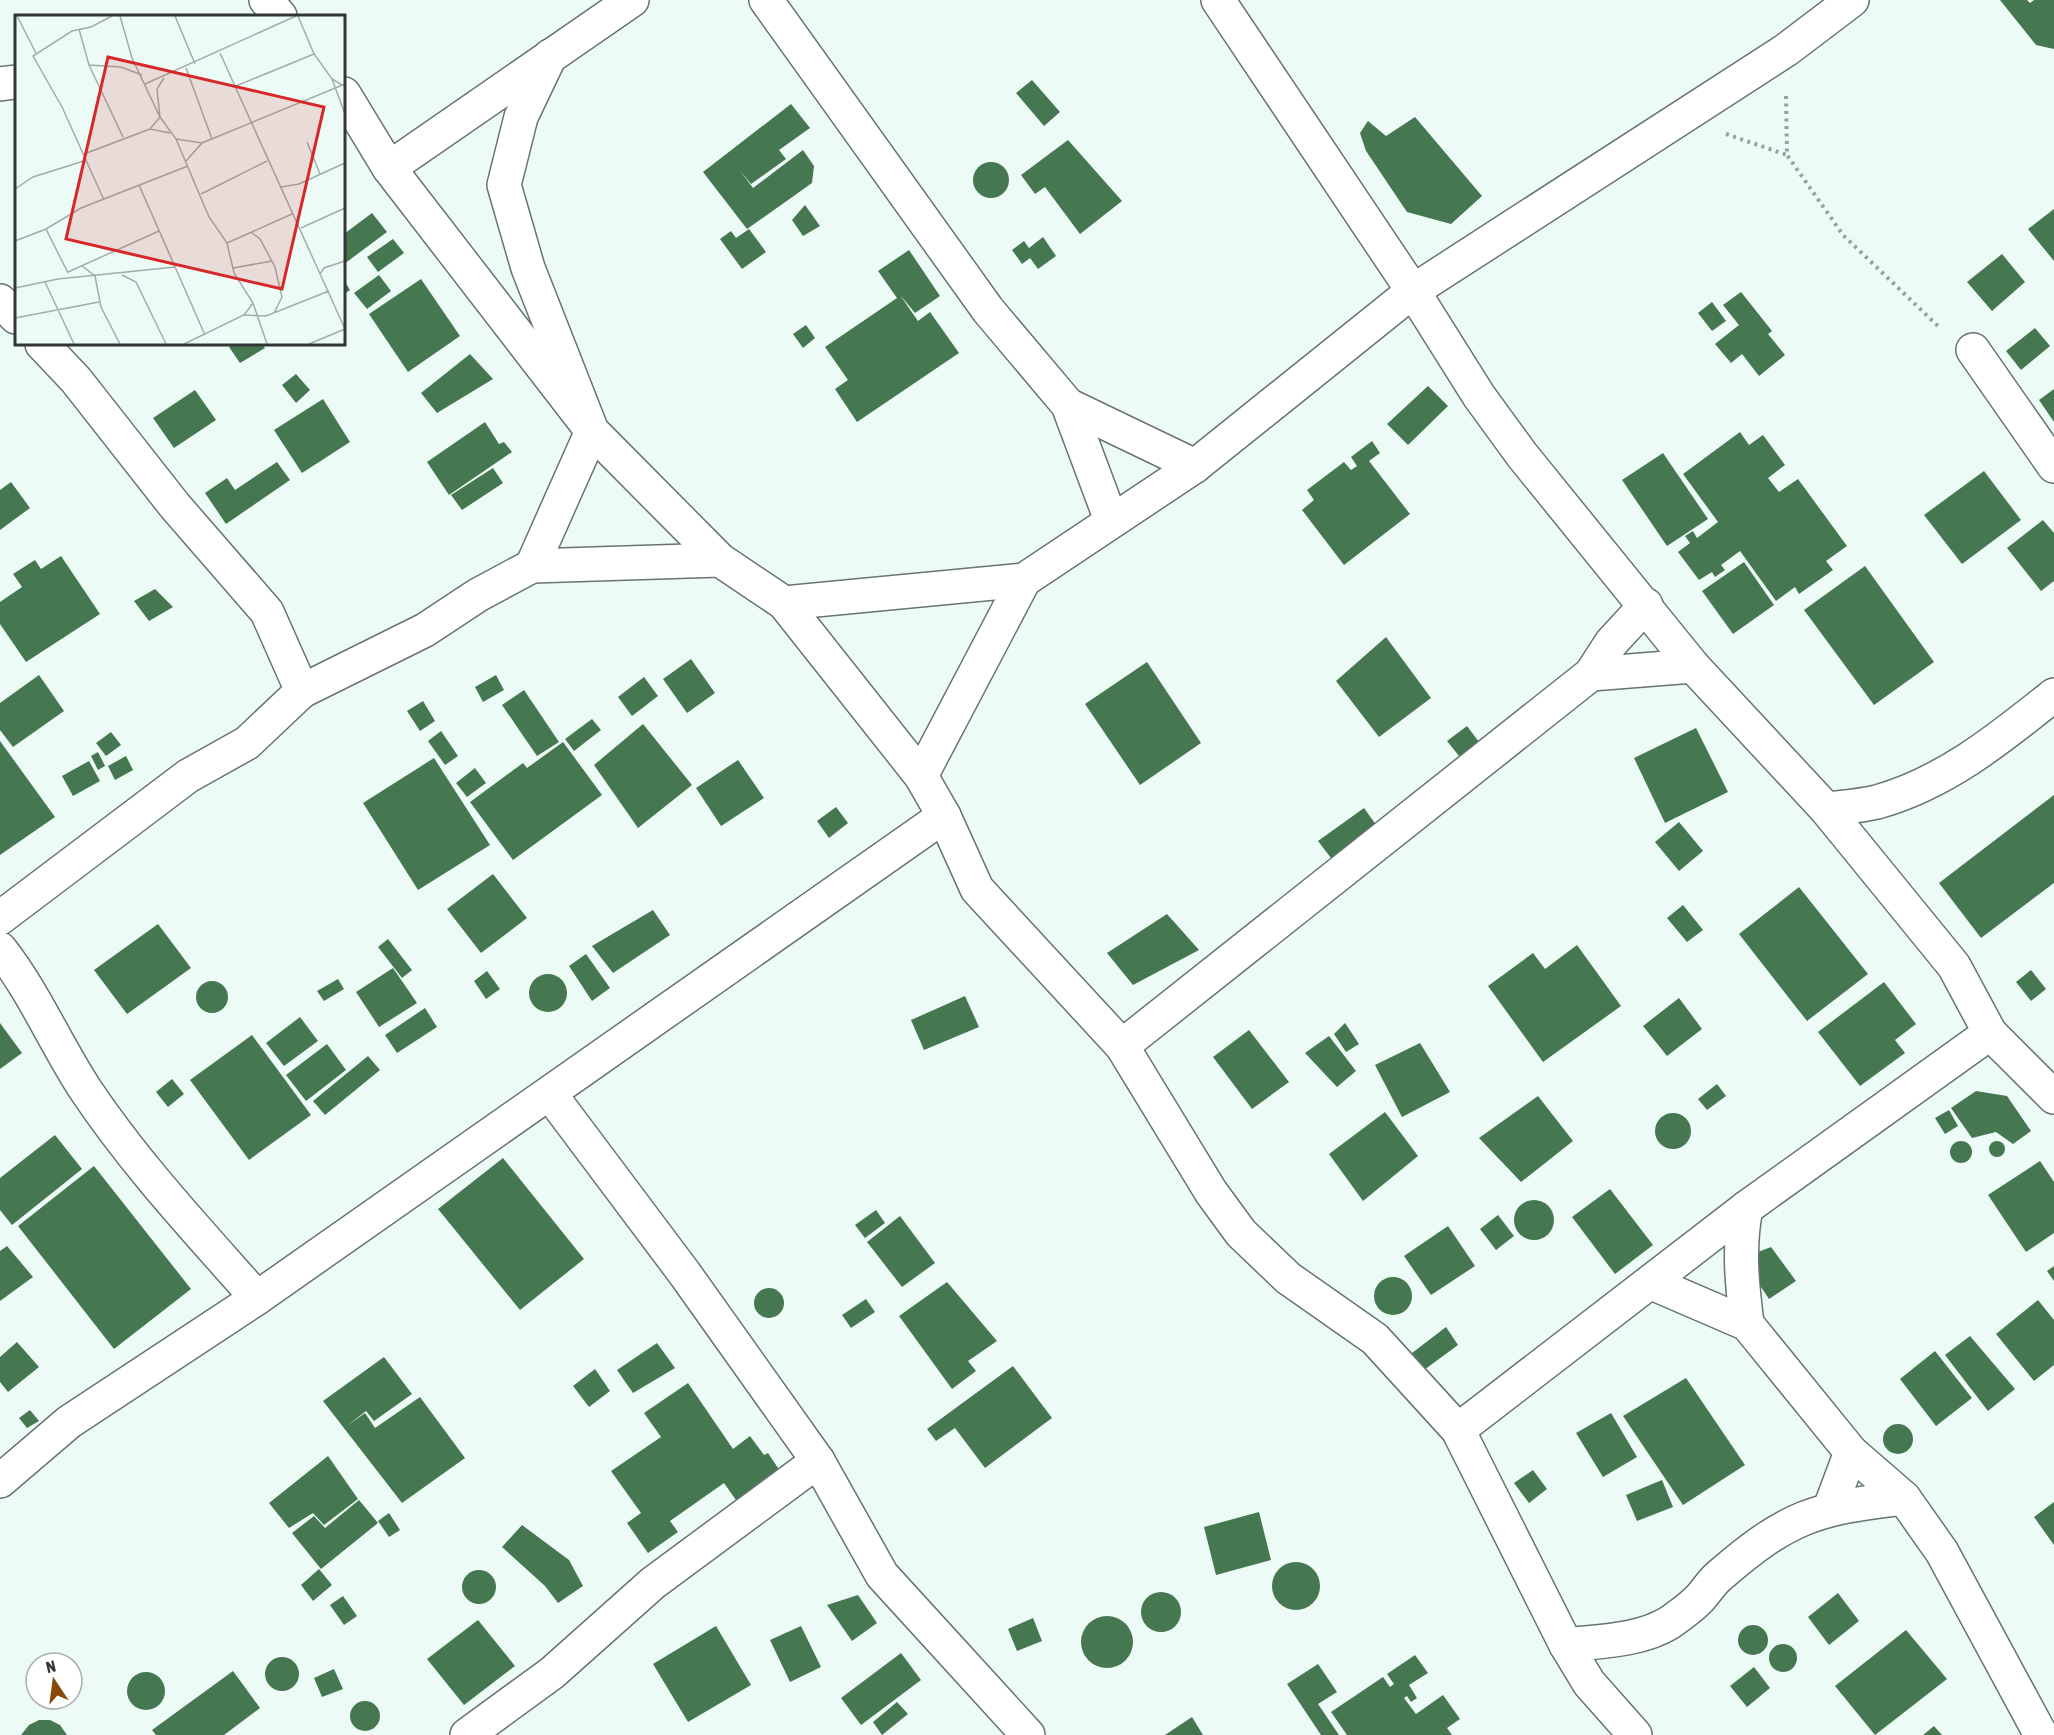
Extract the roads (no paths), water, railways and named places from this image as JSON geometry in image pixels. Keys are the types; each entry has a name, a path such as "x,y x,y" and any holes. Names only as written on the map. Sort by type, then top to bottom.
{"street":[{"path":"266,0 279,15"},
{"path":"389,168 632,0"},
{"path":"766,0 988,310 1068,405 1111,520"},
{"path":"1218,0 1413,291 1479,396 1522,455 1646,604 1693,666 1826,809 1954,966 1990,1034 2054,1097"},
{"path":"921,776 1024,580 1195,465 1413,291 1786,50 1852,0"},
{"path":"532,566 592,431 528,268 504,185 520,117 550,57"},
{"path":"0,84 15,82"},
{"path":"345,96 389,168 592,431 720,560 784,603 921,776 944,816 977,889 1122,1046 1211,1192 1241,1233 1288,1278 1375,1339 1458,1430 1566,1645 1589,1683 1635,1735"},
{"path":"0,301 15,315"},
{"path":"43,345 76,380 175,506 267,612 302,691"},
{"path":"1973,350 2054,466"},
{"path":"1068,405 1195,465"},
{"path":"0,918 188,776 247,743 302,691 425,630 478,595 532,566 720,560"},
{"path":"784,603 1024,580"},
{"path":"1122,1046 1591,674 1611,643 1646,604"},
{"path":"1591,674 1693,666"},
{"path":"1826,809 1875,802 1918,788 1985,751 2054,695"},
{"path":"0,1481 69,1422 257,1298 944,816"},
{"path":"0,949 11,984 85,1089 162,1190 257,1298"},
{"path":"1458,1430 1652,1283 1746,1208 1990,1034"},
{"path":"550,1094 685,1274 818,1461 882,1575 1028,1735"},
{"path":"1746,1208 1740,1234 1740,1264 1747,1324"},
{"path":"1652,1283 1747,1324 1851,1452 1904,1498 1942,1552 2041,1735"},
{"path":"1830,1508 1851,1452"},
{"path":"466,1735 552,1673 653,1582 818,1461"},
{"path":"1566,1645 1639,1636 1668,1623 1700,1599 1716,1578 1768,1536 1802,1517 1830,1508 1904,1498"}]}
